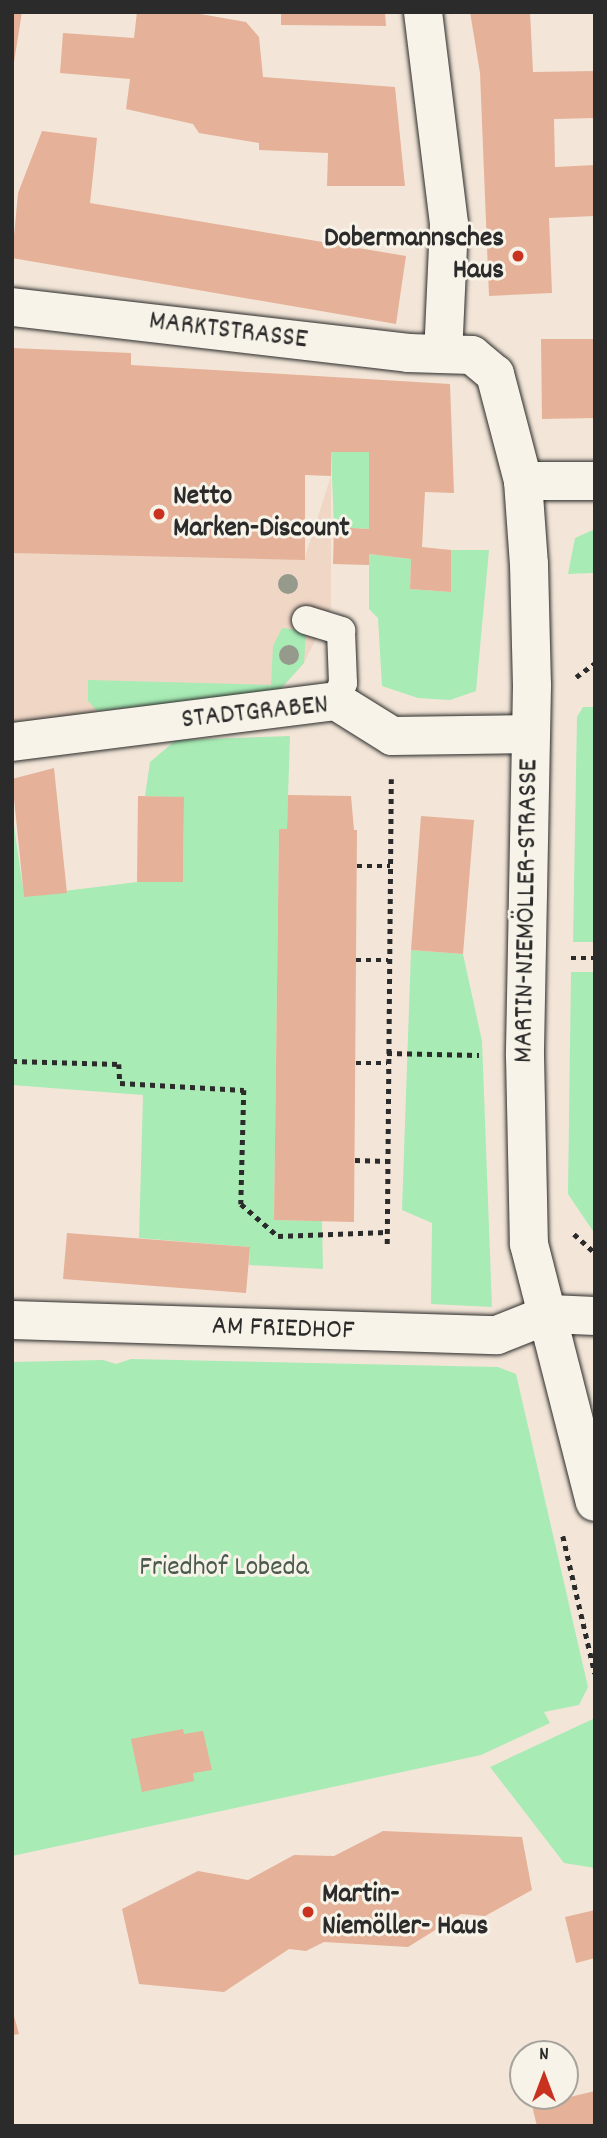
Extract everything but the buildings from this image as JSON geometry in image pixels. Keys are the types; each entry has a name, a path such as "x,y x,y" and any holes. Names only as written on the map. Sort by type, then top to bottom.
{"street":[{"path":"423,12 449,224 443,354"},
{"name":"MARKTSTRASSE","path":"12,307 443,354"},
{"name":"MARTIN-NIEMÖLLER-STRASSE","path":"443,354 472,355 495,374 523,481 531,734 525,1056 529,1244 550,1314 595,1502"},
{"path":"523,481 595,481"},
{"name":"STADTGRABEN","path":"12,742 336,701 391,736"},
{"path":"391,736 531,734"},
{"path":"550,1314 595,1316"},
{"name":"AM FRIEDHOF","path":"12,1320 497,1335 550,1314"}],"lane":[{"path":"306,620 341,631 343,683 336,701"}],"path":[{"path":"567,685 595,663"},
{"path":"387,1244 391,736"},
{"path":"357,866 390,866"},
{"path":"356,960 388,960"},
{"path":"387,1053 525,1056"},
{"path":"12,1062 119,1064 120,1083 244,1090 241,1204 278,1236 387,1232"},
{"path":"356,1063 387,1063"},
{"path":"355,1160 387,1161"}],"shaded area":[{"path":"12,444 238,474 305,475 305,557 331,476 331,608 304,663 277,693 97,711 12,734"}],"green space":[{"path":"331,452 369,452 369,529 334,527"},
{"path":"595,529 595,607 593,573 568,574 575,538"},
{"path":"451,550 489,550 476,691 450,700 418,698 382,686 378,618 369,609 369,554 411,559 410,589 451,592"},
{"path":"282,628 306,631 304,663 277,693 97,711 88,701 88,680 271,685 273,646"},
{"path":"583,707 595,707 595,942 573,942 577,717"},
{"path":"290,736 287,829 279,829 274,1220 322,1221 323,1269 249,1265 250,1247 139,1238 143,1095 12,1085 12,812 24,896 137,882 183,882 184,798 145,796 150,762 176,740"},
{"path":"411,950 463,954 482,1041 492,1307 431,1304 432,1223 402,1210"},
{"path":"571,972 595,972 595,1234 568,1194"},
{"name":"Friedhof Lobeda","path":"131,1359 498,1367 516,1374 588,1687 579,1705 544,1712 550,1723 481,1755 12,1856 12,1362 103,1360 116,1364"},
{"path":"595,1718 595,1868 564,1863 490,1767"}],"place":[{"name":"Dobermannsches Haus","path":"518,256"},
{"name":"Netto Marken-Discount","path":"159,514"},
{"name":"Martin- Niemöller- Haus","path":"308,1912"}]}
